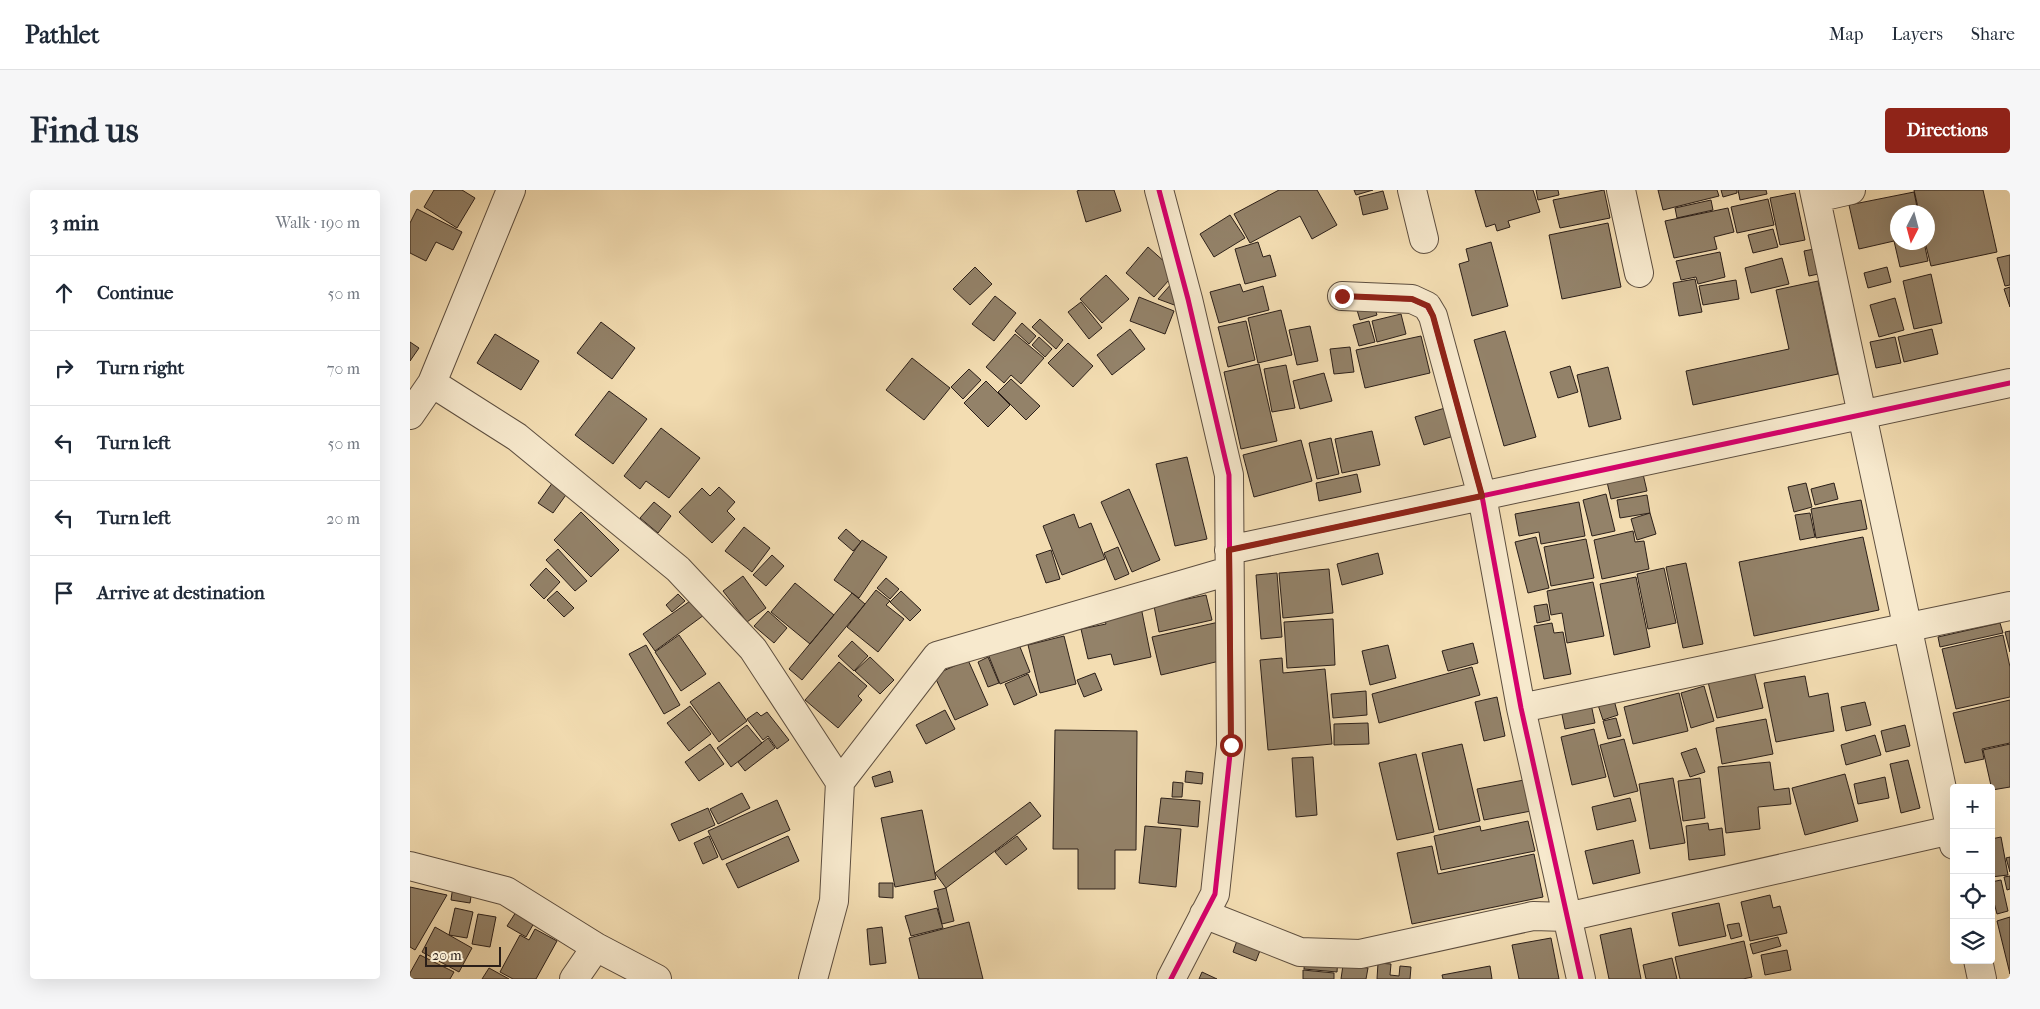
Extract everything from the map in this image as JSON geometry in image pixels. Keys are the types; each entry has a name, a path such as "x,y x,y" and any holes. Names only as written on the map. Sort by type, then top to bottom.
{"street":[{"path":"410,415 432,383 511,190"},
{"path":"1159,190 1188,298 1228,475 1231,745 1215,894 1172,979"},
{"path":"1412,190 1424,239"},
{"path":"1621,190 1639,273"},
{"path":"1851,190 1815,194 1950,829"},
{"path":"1342,296 1412,299 1428,306 1433,316 1482,496 1521,708 1581,979"},
{"path":"432,383 517,437 678,569 754,649 840,782"},
{"path":"813,979 834,901 840,782 937,656 1229,560 1482,496 2010,383"},
{"path":"1521,708 2010,606"},
{"path":"1204,914 1300,952 1360,954 1533,916 1567,917 1950,838"},
{"path":"410,866 506,891 596,947 657,979"},
{"path":"574,979 596,947"},
{"path":"1979,964 1982,979"}],"building":[{"path":"434,190 462,190 475,198 457,228 424,207"},
{"path":"1114,190 1121,211 1086,222 1077,191"},
{"path":"1279,190 1317,190 1337,225 1312,239 1300,216 1250,243 1234,214"},
{"path":"1354,190 1373,190 1356,195"},
{"path":"1475,190 1533,190 1540,212 1508,221 1510,227 1497,231 1495,224 1486,227"},
{"path":"1536,190 1558,190 1559,195 1538,200"},
{"path":"1604,190 1610,218 1560,228 1553,200"},
{"path":"1658,190 1717,190 1719,196 1663,210"},
{"path":"1721,190 1737,190 1737,193 1723,197"},
{"path":"1738,190 1766,190 1767,194 1740,200"},
{"path":"1914,190 1983,190 1997,252 1931,266 1927,250 1935,250 1935,205 1917,205"},
{"path":"1383,191 1388,209 1363,215 1359,197"},
{"path":"1914,192 1917,205 1890,205 1890,242 1859,249 1849,205"},
{"path":"1795,193 1805,240 1780,245 1770,198"},
{"path":"1768,199 1774,225 1737,233 1731,207"},
{"path":"1711,200 1713,210 1677,218 1675,208"},
{"path":"1728,208 1734,232 1714,237 1717,249 1674,258 1665,221"},
{"path":"417,209 462,232 453,250 436,242 426,261 410,253 410,223"},
{"path":"1230,215 1245,238 1214,257 1200,234"},
{"path":"1608,223 1621,287 1562,299 1549,235"},
{"path":"1773,229 1778,247 1753,253 1748,235"},
{"path":"1258,242 1263,257 1270,255 1276,276 1245,284 1235,249"},
{"path":"1491,242 1508,306 1472,316 1459,264 1469,261 1466,249"},
{"path":"1148,247 1176,272 1154,297 1126,273"},
{"path":"1819,248 1823,273 1809,276 1804,251"},
{"path":"1896,250 1926,250 1928,261 1900,267"},
{"path":"1720,252 1725,277 1698,284 1696,277 1681,280 1676,261"},
{"path":"2010,255 2010,285 2005,286 1997,258"},
{"path":"1782,258 1789,284 1751,293 1745,268"},
{"path":"975,267 992,284 970,305 953,289"},
{"path":"1887,267 1891,282 1868,288 1864,273"},
{"path":"1931,274 1942,323 1914,329 1903,281"},
{"path":"1106,275 1129,299 1102,323 1080,299"},
{"path":"1695,279 1702,312 1679,316 1673,283"},
{"path":"1736,280 1739,299 1703,305 1699,286"},
{"path":"1818,281 1838,374 1693,405 1686,371 1789,349 1776,290"},
{"path":"1172,283 1177,306 1158,299"},
{"path":"1240,284 1243,292 1263,286 1269,310 1219,323 1210,292"},
{"path":"2010,287 2010,307 2004,289"},
{"path":"995,296 1016,313 994,341 972,324"},
{"path":"1139,297 1174,311 1165,334 1130,321"},
{"path":"1895,298 1904,330 1879,337 1870,305"},
{"path":"1081,302 1102,328 1089,339 1068,312"},
{"path":"1374,305 1377,315 1360,320 1357,310"},
{"path":"1281,310 1292,355 1258,363 1248,318"},
{"path":"1401,314 1406,334 1377,342 1372,321"},
{"path":"1040,319 1063,340 1056,349 1032,327"},
{"path":"1246,321 1255,360 1228,367 1218,327"},
{"path":"1369,321 1375,342 1359,346 1353,325"},
{"path":"601,322 635,348 612,379 577,353"},
{"path":"1022,323 1036,336 1029,344 1015,331"},
{"path":"1310,326 1318,361 1297,365 1289,330"},
{"path":"1130,329 1145,349 1112,375 1097,355"},
{"path":"1932,329 1938,354 1904,362 1898,337"},
{"path":"1505,331 1536,437 1504,446 1474,340"},
{"path":"495,334 539,361 521,390 477,363"},
{"path":"1015,334 1044,358 1021,384 1011,375 1004,383 986,367"},
{"path":"1421,336 1430,373 1365,388 1356,350"},
{"path":"1039,337 1052,349 1045,357 1032,345"},
{"path":"1895,337 1901,363 1876,368 1870,342"},
{"path":"410,342 419,348 410,361"},
{"path":"1068,343 1093,366 1073,387 1048,363"},
{"path":"1350,347 1354,372 1334,374 1330,349"},
{"path":"912,358 950,388 924,420 886,390"},
{"path":"1259,364 1277,441 1241,449 1224,372"},
{"path":"1286,365 1295,408 1272,412 1264,369"},
{"path":"1570,366 1578,392 1558,398 1550,372"},
{"path":"1608,367 1621,419 1589,427 1577,375"},
{"path":"969,369 981,380 963,399 951,387"},
{"path":"1324,373 1332,401 1300,409 1293,381"},
{"path":"1011,379 1040,406 1026,420 998,392"},
{"path":"986,381 1010,405 988,427 964,403"},
{"path":"609,391 647,419 613,464 575,435"},
{"path":"1445,408 1454,436 1424,445 1415,417"},
{"path":"661,428 700,458 669,498 646,481 640,489 624,476"},
{"path":"1372,431 1380,465 1342,473 1335,439"},
{"path":"1331,438 1339,474 1317,479 1309,443"},
{"path":"1301,440 1312,481 1254,497 1243,455"},
{"path":"1187,457 1207,539 1175,546 1156,464"},
{"path":"1357,474 1361,492 1319,501 1316,483"},
{"path":"1643,474 1647,491 1611,499 1607,482"},
{"path":"553,482 568,492 553,513 538,503"},
{"path":"1806,483 1812,507 1794,512 1788,487"},
{"path":"1834,483 1838,499 1815,505 1811,489"},
{"path":"719,487 735,502 727,511 735,519 712,543 679,512 702,488 710,496"},
{"path":"1129,489 1160,560 1132,572 1101,502"},
{"path":"1606,494 1615,531 1592,536 1583,500"},
{"path":"1647,495 1650,513 1620,518 1617,500"},
{"path":"1861,500 1867,529 1816,538 1811,509"},
{"path":"654,502 671,516 658,533 640,518"},
{"path":"1579,502 1585,536 1541,544 1539,532 1519,536 1515,514"},
{"path":"581,512 619,550 591,577 554,540"},
{"path":"1650,513 1656,534 1637,540 1631,519"},
{"path":"1810,513 1815,537 1800,540 1795,515"},
{"path":"1074,514 1079,528 1091,523 1105,559 1062,575 1043,526"},
{"path":"744,527 770,548 752,572 725,551"},
{"path":"846,529 861,542 853,551 838,538"},
{"path":"1633,531 1635,542 1644,541 1649,569 1602,579 1594,540"},
{"path":"1536,537 1549,588 1528,593 1515,542"},
{"path":"1863,537 1879,610 1754,636 1739,562"},
{"path":"1586,539 1594,578 1551,586 1544,547"},
{"path":"862,540 887,557 859,598 834,580"},
{"path":"1118,547 1129,574 1115,580 1104,553"},
{"path":"558,549 587,581 575,591 546,560"},
{"path":"1051,550 1060,579 1046,583 1036,555"},
{"path":"1378,553 1383,574 1342,585 1337,564"},
{"path":"772,555 784,566 766,586 753,575"},
{"path":"1686,563 1703,644 1683,648 1666,567"},
{"path":"546,568 560,582 544,599 530,585"},
{"path":"1664,568 1676,623 1648,629 1637,574"},
{"path":"1329,569 1333,613 1283,618 1279,573"},
{"path":"1277,573 1282,637 1261,639 1256,575"},
{"path":"743,576 766,608 747,622 723,591"},
{"path":"1636,577 1650,647 1614,655 1600,584"},
{"path":"886,578 899,589 890,599 877,588"},
{"path":"1593,582 1604,636 1567,643 1562,613 1551,615 1547,591"},
{"path":"795,583 834,615 810,644 771,612"},
{"path":"876,590 890,601 886,605 904,619 878,652 847,627"},
{"path":"557,591 574,608 564,617 547,600"},
{"path":"901,591 921,610 910,621 890,602"},
{"path":"852,593 865,604 802,680 789,669"},
{"path":"678,594 685,601 672,612 666,605"},
{"path":"1206,595 1212,620 1159,632 1154,606"},
{"path":"693,599 704,615 655,651 643,634"},
{"path":"1547,604 1550,620 1537,623 1534,606"},
{"path":"1141,607 1151,657 1114,665 1111,654 1088,659 1081,629 1106,624 1103,614"},
{"path":"768,611 787,628 774,643 754,626"},
{"path":"1333,619 1335,665 1287,668 1284,622"},
{"path":"1219,622 1228,659 1161,675 1152,637"},
{"path":"1552,623 1554,633 1563,632 1571,674 1544,679 1534,626"},
{"path":"2000,623 2003,633 1940,647 1938,637"},
{"path":"2010,631 2010,652 2005,632"},
{"path":"679,635 706,674 681,691 655,652"},
{"path":"2003,635 2010,667 2010,697 1956,709 1942,649"},
{"path":"1064,636 1076,684 1040,693 1028,645"},
{"path":"852,641 868,656 854,671 838,656"},
{"path":"1018,642 1030,672 1000,684 988,654"},
{"path":"1473,643 1478,663 1448,671 1442,651"},
{"path":"646,645 680,705 664,714 629,654"},
{"path":"1388,645 1396,678 1370,685 1362,651"},
{"path":"870,657 894,680 880,694 855,671"},
{"path":"988,657 999,683 988,687 978,662"},
{"path":"1282,658 1283,673 1325,669 1332,744 1268,750 1260,660"},
{"path":"968,660 988,705 955,720 934,675"},
{"path":"839,662 867,686 858,696 862,700 838,728 805,700"},
{"path":"1472,667 1480,695 1379,723 1372,694"},
{"path":"1754,671 1763,708 1717,718 1708,682"},
{"path":"1095,673 1102,690 1084,697 1077,680"},
{"path":"1028,674 1037,695 1014,705 1005,684"},
{"path":"1805,676 1809,697 1828,693 1834,731 1776,742 1764,683"},
{"path":"719,682 747,721 719,742 690,702"},
{"path":"1704,686 1714,721 1691,728 1681,693"},
{"path":"1366,691 1367,715 1333,718 1331,694"},
{"path":"1679,693 1688,731 1633,744 1624,707"},
{"path":"1497,697 1505,736 1484,741 1475,702"},
{"path":"1614,700 1618,715 1603,720 1598,705"},
{"path":"2010,700 2010,743 1982,749 1984,759 1965,763 1953,713"},
{"path":"1865,702 1871,725 1846,731 1841,707"},
{"path":"1591,704 1595,723 1565,729 1561,710"},
{"path":"690,706 711,734 689,751 667,723"},
{"path":"945,710 955,729 926,744 916,725"},
{"path":"757,712 761,716 767,712 789,740 777,749 768,736 763,740 747,719"},
{"path":"1616,718 1621,736 1608,739 1603,721"},
{"path":"1766,719 1773,754 1722,764 1716,728"},
{"path":"1368,723 1369,744 1334,745 1334,724"},
{"path":"747,725 762,743 731,767 717,748"},
{"path":"1905,725 1910,746 1886,752 1881,731"},
{"path":"1594,729 1606,777 1572,785 1561,737"},
{"path":"1055,730 1137,731 1136,850 1115,850 1115,889 1078,889 1078,849 1053,849"},
{"path":"1875,735 1881,755 1846,765 1841,745"},
{"path":"768,738 775,748 745,771 738,762"},
{"path":"1624,739 1638,791 1614,797 1600,745"},
{"path":"710,744 724,764 699,781 685,762"},
{"path":"1462,744 1480,821 1439,830 1422,753"},
{"path":"2010,744 2010,787 1995,790 1995,784 1991,784 1983,750"},
{"path":"1696,748 1705,772 1690,777 1681,753"},
{"path":"1416,754 1434,832 1397,840 1379,763"},
{"path":"1313,757 1317,815 1296,817 1292,758"},
{"path":"1908,760 1920,808 1901,813 1890,764"},
{"path":"1770,762 1774,790 1789,788 1791,804 1758,807 1760,829 1726,833 1718,767"},
{"path":"890,771 893,782 875,787 872,777"},
{"path":"1186,771 1203,773 1202,784 1185,782"},
{"path":"1845,774 1858,821 1805,835 1792,788"},
{"path":"1885,777 1889,798 1858,804 1854,784"},
{"path":"1673,778 1685,843 1650,849 1639,784"},
{"path":"1700,778 1705,818 1683,821 1678,781"},
{"path":"1524,780 1531,811 1484,820 1477,789"},
{"path":"1173,782 1183,783 1182,797 1172,797"},
{"path":"742,793 750,808 718,824 710,809"},
{"path":"1161,798 1200,801 1198,827 1158,823"},
{"path":"1630,798 1636,821 1597,830 1592,807"},
{"path":"777,800 790,830 722,860 708,831"},
{"path":"1030,802 1041,816 946,888 935,873"},
{"path":"708,808 715,825 679,841 671,824"},
{"path":"922,810 936,879 895,887 881,818"},
{"path":"1528,821 1535,851 1441,870 1434,836 1480,826 1481,831"},
{"path":"1708,823 1709,830 1722,828 1725,855 1689,860 1686,826"},
{"path":"1145,826 1181,829 1176,887 1139,883"},
{"path":"709,836 718,857 703,864 694,843"},
{"path":"788,836 799,861 738,888 726,864"},
{"path":"1017,836 1027,849 1006,865 995,852"},
{"path":"2001,837 2008,875 1995,877 1995,838"},
{"path":"1633,840 1640,873 1593,884 1585,851"},
{"path":"1432,846 1438,874 1534,854 1543,897 1412,924 1397,853"},
{"path":"2010,857 2010,872 2006,858"},
{"path":"2010,876 2010,889 2007,890 2004,877"},
{"path":"2001,880 2008,911 1997,914 1995,906 1995,881"},
{"path":"879,883 893,883 893,898 879,897"},
{"path":"453,886 472,890 470,903 451,900"},
{"path":"410,887 447,895 415,950 410,947"},
{"path":"946,888 954,921 942,924 934,891"},
{"path":"1770,895 1773,908 1780,906 1787,933 1750,941 1741,902"},
{"path":"1719,903 1726,936 1679,946 1672,913"},
{"path":"455,908 473,912 467,938 449,935"},
{"path":"937,908 943,928 911,936 905,916"},
{"path":"516,912 534,923 526,937 507,926"},
{"path":"478,914 496,917 490,947 472,944"},
{"path":"2010,917 2010,974 1997,921"},
{"path":"969,922 983,979 919,979 909,938"},
{"path":"1739,923 1742,936 1731,939 1727,925"},
{"path":"435,927 472,948 459,972 422,952"},
{"path":"882,927 886,963 870,965 867,929"},
{"path":"1631,928 1641,979 1609,979 1600,935"},
{"path":"535,929 557,941 536,979 513,979 500,972 520,935 529,940"},
{"path":"1240,932 1264,940 1256,961 1233,952"},
{"path":"1778,937 1781,946 1753,954 1750,944"},
{"path":"1551,938 1559,979 1519,979 1512,945"},
{"path":"1744,941 1752,977 1743,979 1680,979 1675,957"},
{"path":"1787,950 1791,970 1765,975 1761,955"},
{"path":"1305,954 1338,957 1337,972 1304,969"},
{"path":"420,955 454,972 450,979 410,979 410,973"},
{"path":"1672,958 1677,979 1646,979 1643,965"},
{"path":"1378,963 1391,964 1390,975 1399,976 1400,966 1411,967 1410,979 1377,979"},
{"path":"1343,965 1368,968 1366,979 1341,979"},
{"path":"1490,966 1492,979 1443,979 1442,975"},
{"path":"489,968 509,979 482,979"},
{"path":"1303,970 1334,973 1334,979 1303,979"},
{"path":"1202,972 1217,979 1199,979"}],"cycle path":[{"path":"1159,190 1188,299 1229,475 1231,745 1215,894 1171,979"},
{"path":"1342,296 1412,299 1427,306 1433,316 1482,496 1521,708 1581,979"},
{"path":"1229,550 2010,383"}],"route":[{"path":"1231,745 1229,550 1482,496 1433,316 1428,306 1412,299 1342,296"}]}
